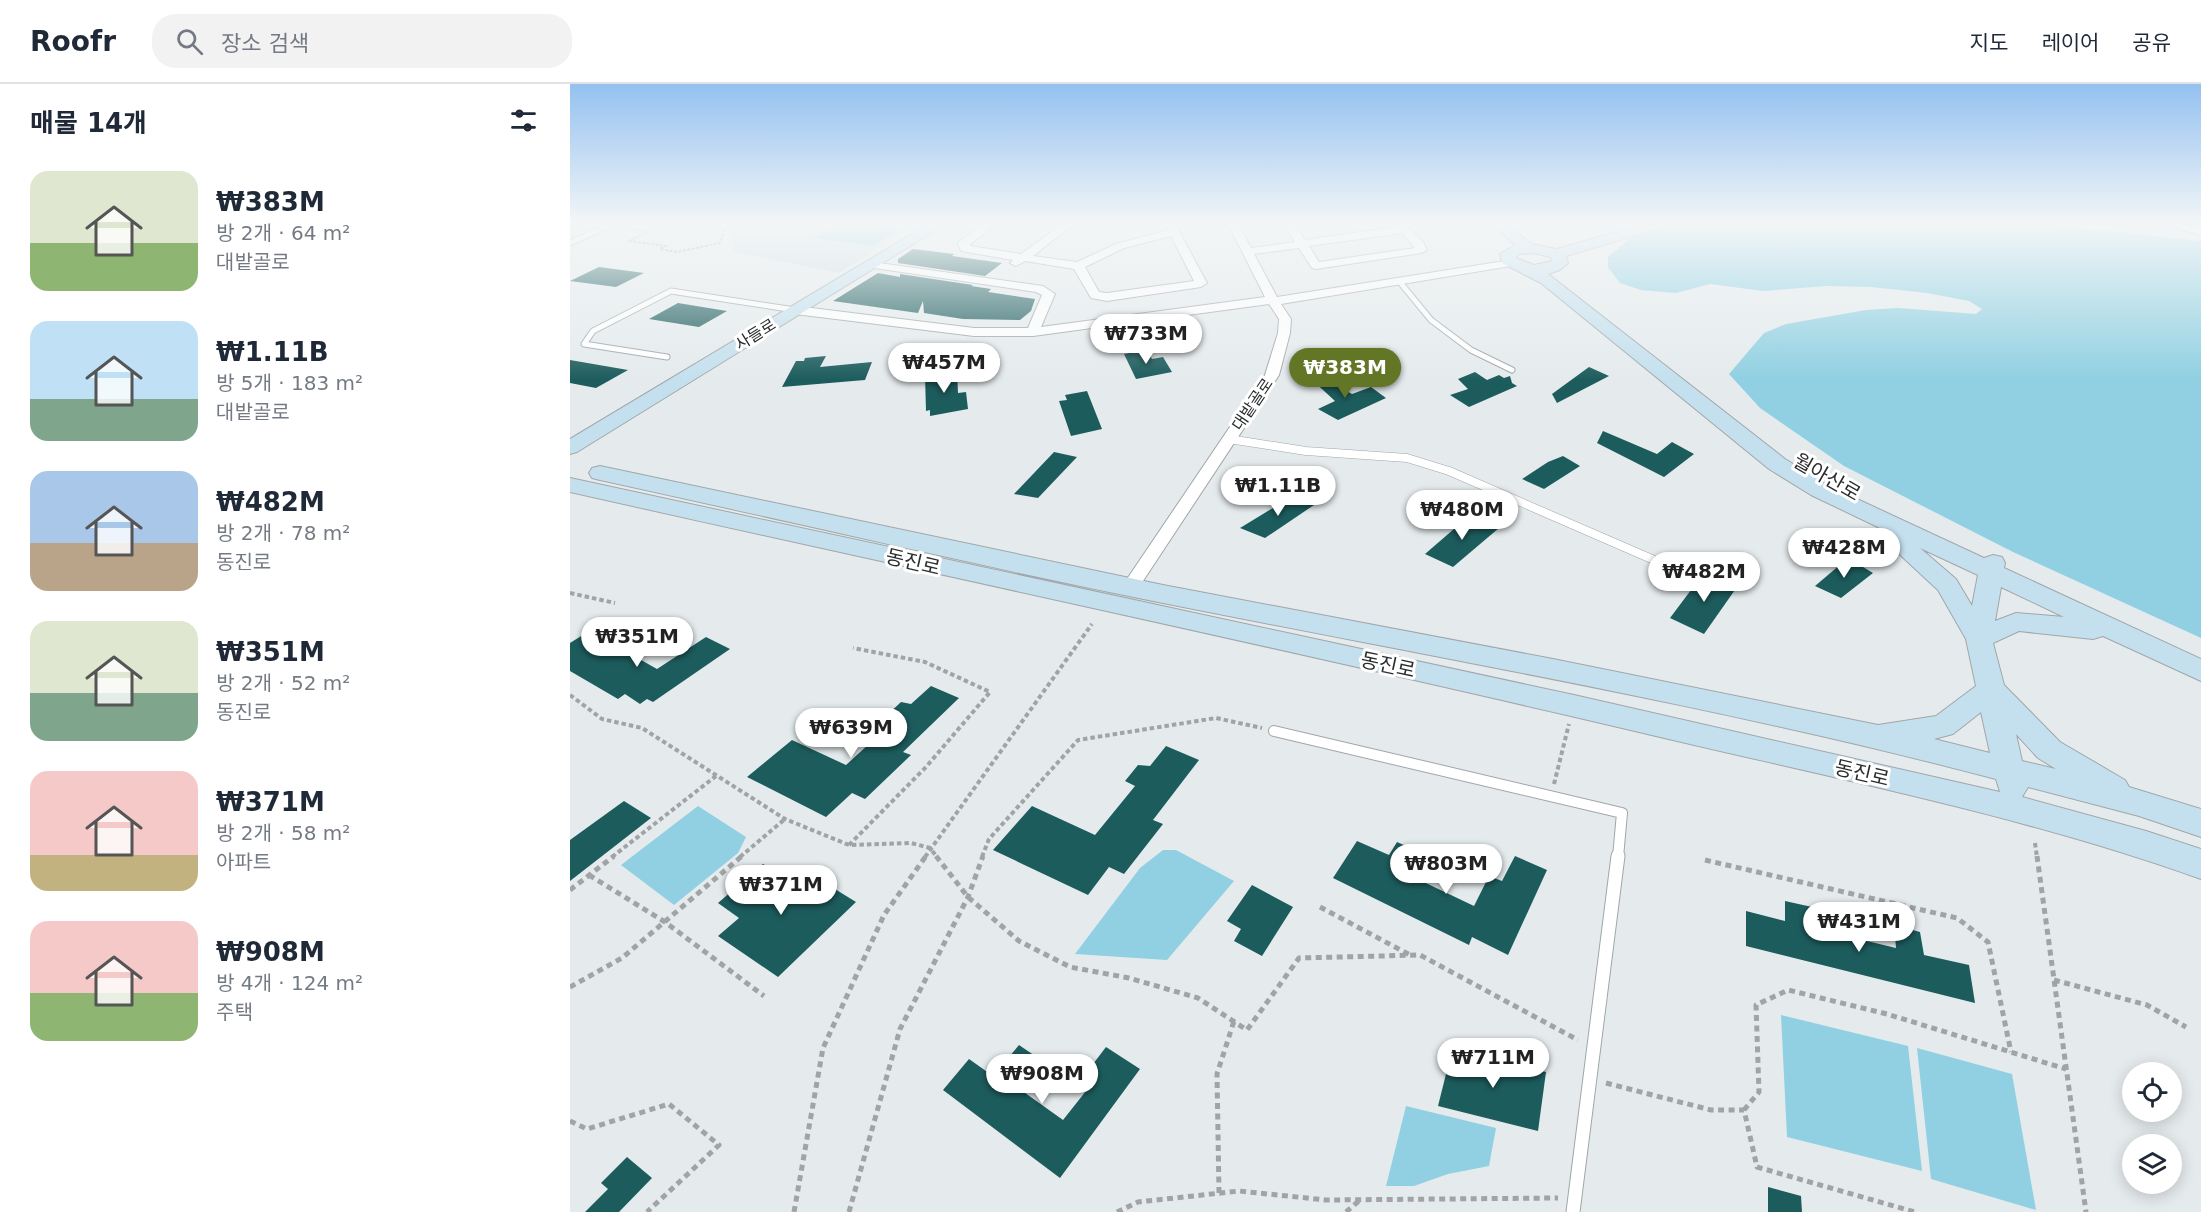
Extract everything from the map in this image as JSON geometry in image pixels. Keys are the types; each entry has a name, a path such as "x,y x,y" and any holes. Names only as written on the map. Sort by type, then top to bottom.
{"street":[{"name":"사들로","path":"570,448 856,275"},
{"path":"945,275 1039,289 1049,294 1033,332"},
{"path":"993,281 1001,275"},
{"path":"1083,275 1095,295 1107,297 1202,283 1198,275"},
{"name":"대밭골로","path":"1135,578 1272,375 1284,333 1285,319 1259,275"},
{"path":"795,310 974,332 1033,332 1450,275"},
{"path":"1536,275 1546,280 1778,464 1819,490 1854,508 1992,568 2121,634 2201,671"},
{"name":"월아산로","path":"1563,275 1802,466 1992,568 2201,659"},
{"name":"동진로","path":"570,466 1102,580 1135,578 1163,594 1553,669 1873,735 2010,772 2139,803 2201,823"},
{"name":"동진로","path":"570,485 1574,706 2018,809 2146,845 2201,864"},
{"path":"1854,508 1886,530 1947,585 1979,639 2018,809"},
{"path":"1979,639 1992,568"},
{"path":"1979,639 2016,622 2043,623 2121,634"},
{"path":"1873,735 1943,726 1991,690"},
{"path":"1991,690 2049,750 2139,803"}],"lane":[{"path":"1399,281 1431,320 1471,350 1512,370"},
{"path":"666,357 584,344 593,331 671,291 795,310"},
{"path":"1229,439 1306,451 1407,458 1449,471 1661,563"},
{"path":"1274,731 1622,813 1613,906 1573,1212"}],"path":[{"path":"570,593 615,603"},
{"path":"794,1212 823,1048 884,915 1092,624"},
{"path":"849,845 926,767 990,692 925,662 853,648"},
{"path":"570,695 602,719 642,728 785,819 849,845 911,843 930,848 968,897 1019,941 1070,967 1129,978 1198,998 1247,1030 1299,958 1420,955 1493,992 1594,1049"},
{"path":"1550,796 1574,706"},
{"path":"849,1212 900,1029 968,897 990,839 1078,740 1216,718 1274,731"},
{"path":"570,890 716,776"},
{"path":"570,987 622,958 785,819"},
{"path":"2035,843 2086,1212"},
{"path":"1705,860 1957,918 1988,942 2011,1052"},
{"path":"588,875 665,922 764,996"},
{"path":"1320,907 1410,955"},
{"path":"2054,980 2146,1005 2186,1027"},
{"path":"1744,1110 1759,1092 1756,1005 1788,990 1887,1014 2066,1069"},
{"path":"1219,1192 1217,1074 1234,1021"},
{"path":"1590,1079 1711,1110 1744,1110"},
{"path":"570,1121 587,1129 669,1104 719,1145 647,1212"},
{"path":"1744,1110 1757,1167 1915,1212"},
{"path":"1118,1212 1138,1202 1239,1191 1326,1200 1576,1198"},
{"path":"1346,1212 1361,1200"}],"shaded area":[{"path":"1614,275 2201,275 2201,638 2013,552 1844,466 1760,408 1729,374 1764,333 1786,324 1866,310 1898,308 1976,314 1982,309 1969,301 1927,293 1871,287 1827,286 1763,291 1710,284 1676,293 1641,290 1620,283"},
{"path":"698,806 746,837 738,853 674,905 621,865"},
{"path":"1163,850 1176,850 1234,881 1167,960 1075,954 1140,868"},
{"path":"1781,1015 1908,1046 1922,1171 1787,1137"},
{"path":"1917,1048 2012,1074 2036,1210 1931,1179"},
{"path":"1406,1106 1496,1128 1489,1166 1448,1174 1414,1186 1386,1186"}],"building":[{"path":"583,275 641,275 616,287 570,281"},
{"path":"875,275 900,277 900,275 904,275 973,285 971,286 991,289 988,292 1035,299 1031,311 1020,320 963,319 924,313 923,301 918,313 833,301"},
{"path":"678,303 727,311 699,327 649,319"},
{"path":"1147,350 1152,359 1163,357 1172,372 1136,379 1124,354"},
{"path":"826,356 820,367 872,362 865,380 782,387 796,361"},
{"path":"570,360 628,370 596,388 570,383"},
{"path":"1589,367 1609,376 1557,403 1552,394"},
{"path":"957,370 958,393 966,392 968,409 930,416 930,410 926,411 925,375"},
{"path":"1313,372 1352,394 1371,387 1386,398 1338,420 1318,409 1335,401 1309,377"},
{"path":"1475,372 1487,380 1499,375 1504,378 1510,376 1512,383 1517,386 1469,407 1450,395 1468,389 1458,379"},
{"path":"1087,391 1102,429 1071,436 1059,401 1067,400 1065,395"},
{"path":"1603,431 1657,454 1672,442 1694,454 1664,477 1597,443"},
{"path":"1054,452 1077,457 1038,498 1014,494"},
{"path":"1563,456 1580,466 1544,489 1522,479 1548,462"},
{"path":"1294,495 1314,505 1265,538 1240,528"},
{"path":"1469,516 1499,528 1453,567 1425,554"},
{"path":"1848,558 1873,573 1841,598 1815,586"},
{"path":"1703,574 1737,587 1704,634 1670,618"},
{"path":"586,633 608,645 611,643 657,669 706,637 730,649 653,702 647,699 640,704 625,694 618,699 570,671 570,643"},
{"path":"931,686 959,698 903,752 911,755 865,799 852,793 826,817 747,777 792,740 846,765 894,721 885,717 901,702 911,704"},
{"path":"1166,746 1199,760 1153,820 1163,824 1124,874 1109,867 1088,895 993,850 1032,806 1095,835 1135,786 1125,781 1138,765 1150,766"},
{"path":"624,801 651,818 570,881 570,840"},
{"path":"1357,841 1389,855 1397,842 1422,853 1409,875 1474,906 1489,876 1502,881 1515,856 1547,870 1508,955 1472,937 1469,945 1333,878"},
{"path":"763,864 791,881 804,870 856,902 778,977 718,936 739,918 718,903"},
{"path":"1252,885 1293,907 1262,956 1234,941 1241,929 1227,921"},
{"path":"1785,901 1812,907 1813,928 1896,948 1894,925 1920,932 1924,955 1969,965 1975,1003 1746,946 1746,911 1785,921"},
{"path":"1019,1045 1044,1062 1021,1090 1063,1120 1086,1091 1077,1085 1106,1047 1140,1069 1060,1178 943,1090 969,1059 993,1076"},
{"path":"1453,1046 1546,1072 1538,1131 1438,1106"},
{"path":"627,1157 652,1178 619,1212 585,1212 608,1189 601,1183"},
{"path":"1768,1187 1801,1196 1802,1212 1768,1212"}]}
